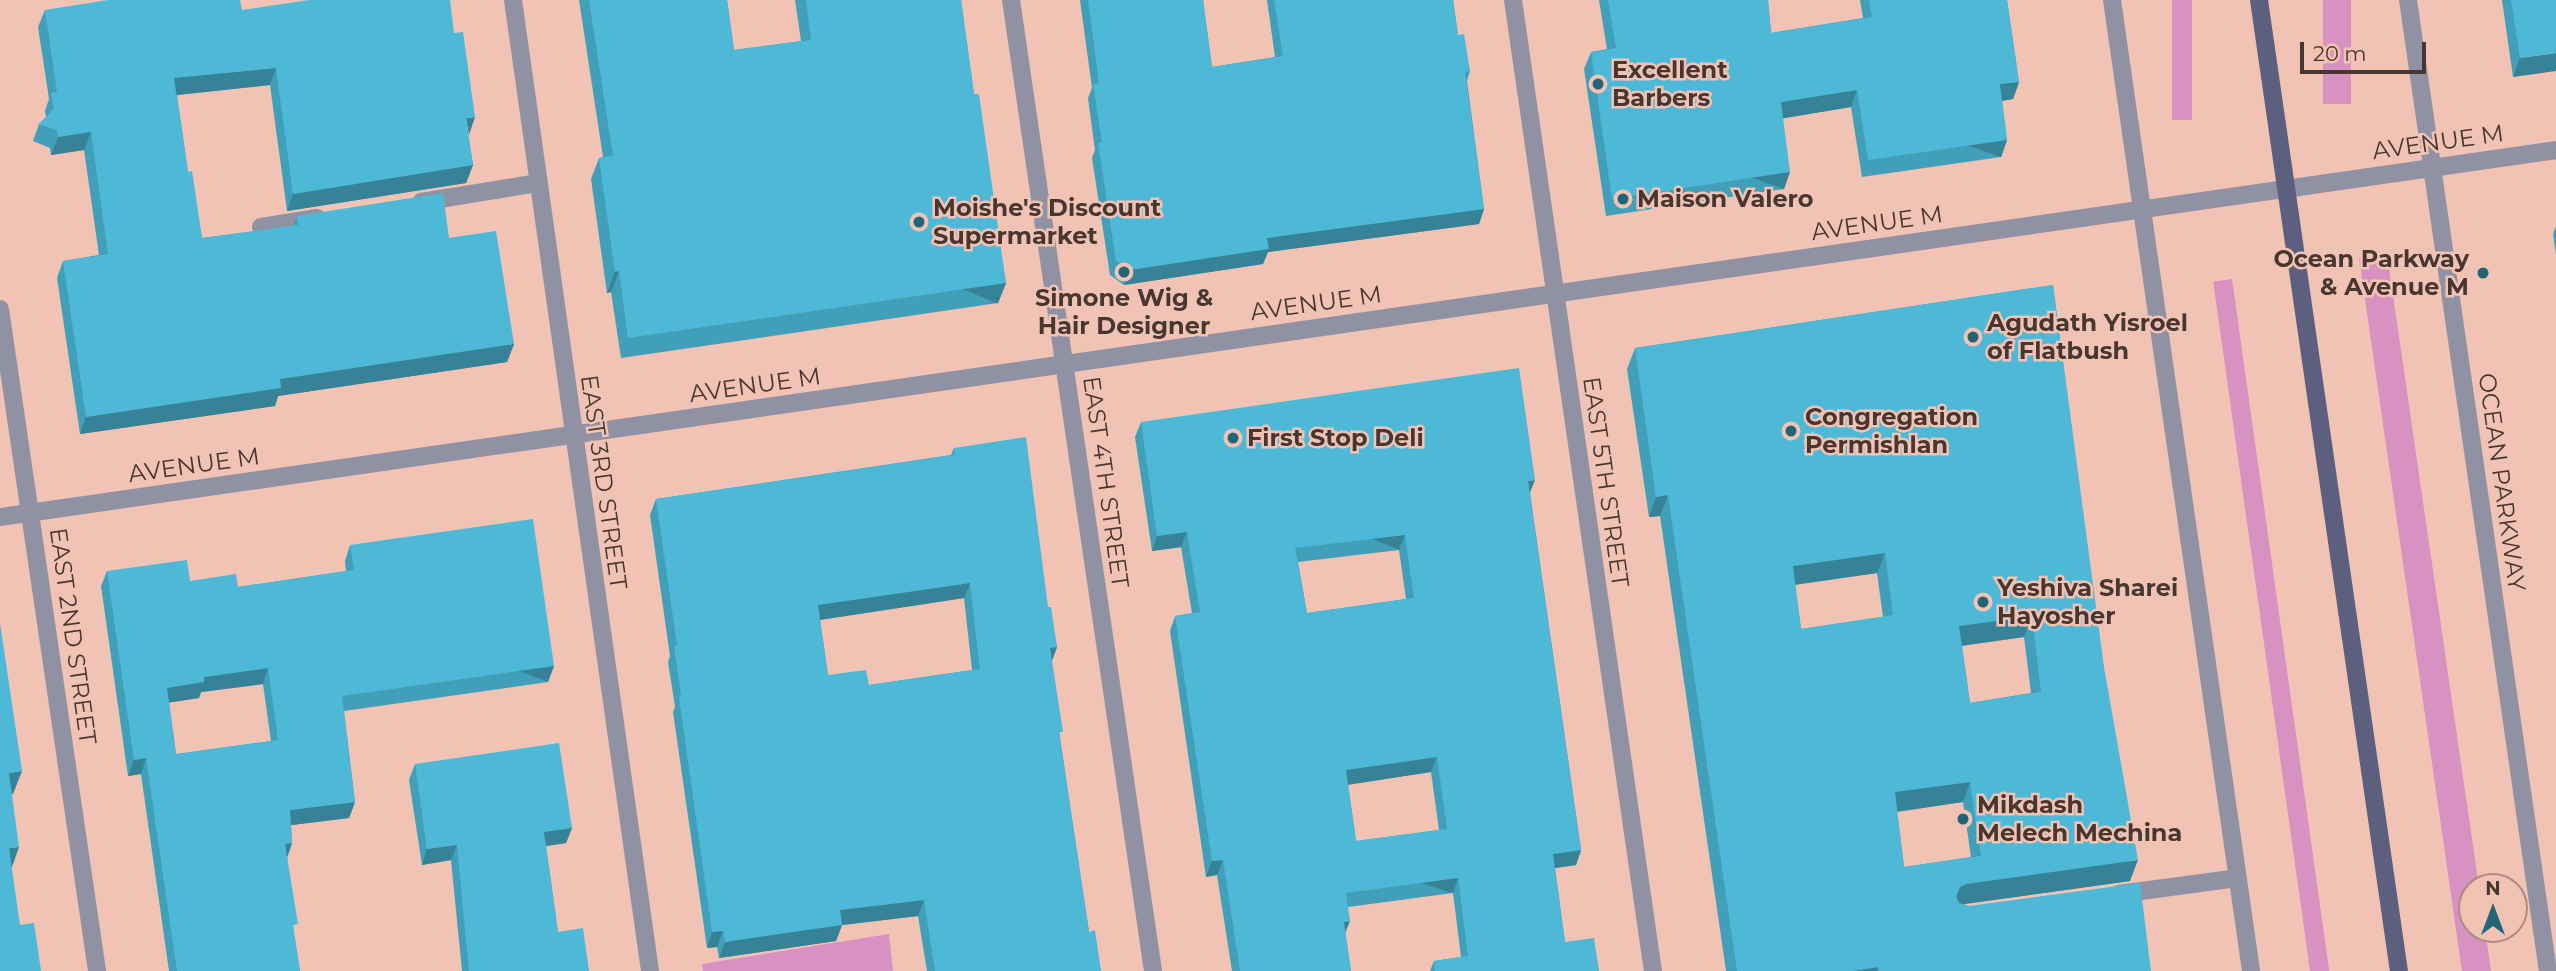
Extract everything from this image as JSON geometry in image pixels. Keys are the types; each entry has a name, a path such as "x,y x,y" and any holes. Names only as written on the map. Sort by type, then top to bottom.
{"main road":[{"path":"2259,0 2399,971"}],"street":[{"name":"EAST 3RD STREET","path":"513,0 650,971"},
{"name":"EAST 4TH STREET","path":"1011,0 1153,971"},
{"name":"EAST 5TH STREET","path":"1513,0 1653,971"},
{"path":"2112,0 2251,971"},
{"name":"OCEAN PARKWAY","path":"2408,0 2548,971"},
{"name":"AVENUE M","path":"0,517 2556,150"},
{"path":"398,205 538,183"},
{"path":"261,227 330,216"},
{"name":"EAST 2ND STREET","path":"0,309 97,971"},
{"path":"2104,896 2237,878"}],"shaded area":[{"path":"2172,0 2192,0 2192,120 2172,120"},
{"path":"2323,0 2351,0 2351,104 2323,104"},
{"path":"2387,254 2477,873 2458,873 2458,943 2487,943 2491,971 2462,971 2359,258"},
{"path":"2232,279 2329,971 2310,971 2213,282"},
{"path":"889,934 893,971 703,971 702,964"}],"building":[{"path":"108,0 240,0 242,10 309,0 450,0 454,33 463,32 475,117 466,118 473,165 293,194 276,68 174,78 188,172 192,171 202,238 298,225 297,216 443,193 449,238 496,231 514,344 280,379 281,388 86,417 63,261 108,254 91,132 58,137 57,130 39,124 54,109 51,93 57,92 45,10"},
{"path":"589,0 727,0 734,50 811,40 806,0 961,0 974,94 979,94 1006,283 628,338 619,271 615,272 599,158 613,156"},
{"path":"1088,0 1203,0 1212,67 1283,56 1274,0 1453,0 1458,35 1464,34 1470,71 1465,72 1484,209 1267,238 1269,249 1130,270 1116,261 1098,143 1102,143 1093,84 1099,83"},
{"path":"1608,0 1768,0 1771,33 1872,17 1869,0 2007,0 2019,82 2000,84 2007,140 1868,160 1857,90 1781,102 1790,172 1612,199 1591,52 1616,48"},
{"path":"2511,0 2556,0 2556,53 2520,58"},
{"path":"2053,285 2104,667 2138,860 1966,884 1960,887 1956,896 1959,903 1969,906 2140,883 2151,971 1879,971 1878,967 1853,971 1737,971 1668,495 1656,497 1635,348","holes":["1885,553 1893,615 1801,629 1793,566","2032,616 2041,692 1970,703 1959,626","1970,782 1981,856 1904,867 1895,792"]},
{"path":"1519,368 1535,480 1528,481 1581,850 1553,854 1565,942 1594,938 1599,971 1435,971 1434,961 1468,956 1458,878 1346,893 1350,921 1344,922 1351,971 1240,971 1223,860 1212,861 1175,616 1200,612 1187,532 1157,536 1141,422","holes":["1405,535 1414,598 1307,613 1295,548","1437,757 1447,829 1356,841 1346,770"]},
{"path":"1026,437 1048,607 1051,607 1057,647 1050,648 1063,732 1059,732 1089,932 1095,930 1101,971 935,971 924,900 840,910 842,925 725,942 723,931 712,932 679,697 674,646 677,645 656,499 954,455 954,448","holes":["970,583 980,669 869,685 866,670 828,675 818,605"]},
{"path":"533,519 554,666 342,696 355,802 290,810 292,843 285,844 298,924 293,925 300,971 177,971 146,758 134,760 107,571 187,560 190,581 236,574 238,587 354,570 350,545","holes":["268,668 278,740 150,758 176,754 167,688 204,682 204,677"]},
{"path":"0,623 22,771 9,773 19,847 9,848 20,925 34,923 41,971 0,971"},
{"path":"559,743 572,828 544,832 558,932 583,928 589,971 469,971 457,845 427,849 415,764"}],"place":[{"name":"Excellent Barbers","path":"1598,84"},
{"name":"Maison Valero","path":"1623,199"},
{"name":"Moishe's Discount Supermarket","path":"919,222"},
{"name":"Simone Wig & Hair Designer","path":"1124,272"},
{"name":"Ocean Parkway & Avenue M","path":"2483,273"},
{"name":"Agudath Yisroel of Flatbush","path":"1973,337"},
{"name":"Congregation Permishlan","path":"1791,431"},
{"name":"First Stop Deli","path":"1233,438"},
{"name":"Yeshiva Sharei Hayosher","path":"1983,602"},
{"name":"Mikdash Melech Mechina","path":"1963,819"}]}
